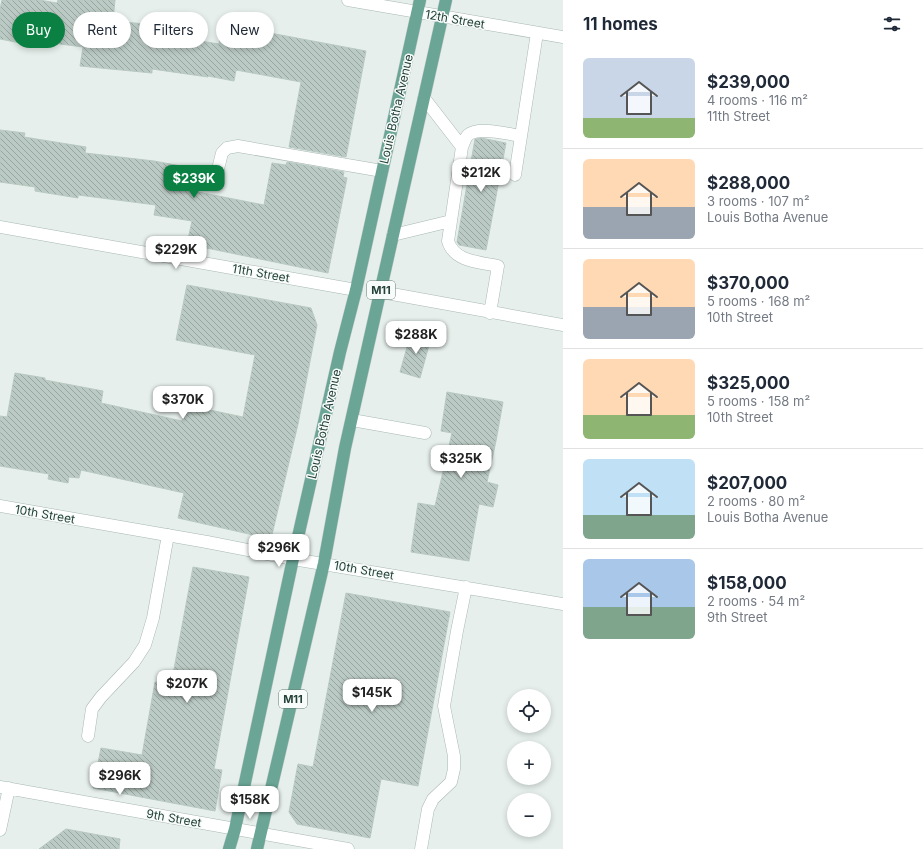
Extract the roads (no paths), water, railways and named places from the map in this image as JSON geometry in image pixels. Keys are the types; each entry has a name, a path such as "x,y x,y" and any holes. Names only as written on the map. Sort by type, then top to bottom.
{"main road":[{"name":"Louis Botha Avenue","path":"229,849 235,829 293,559 340,352 356,290 420,0"},
{"name":"Louis Botha Avenue","path":"257,849 262,834 324,564 352,420 446,0"}],"street":[{"name":"12th Street","path":"348,0 563,37"},
{"path":"515,175 537,33"},
{"path":"424,98 462,147"},
{"path":"490,313 498,266 466,259 455,254 450,248 448,241 462,147 467,136 475,132 485,131 521,136"},
{"path":"216,181 222,153 227,148 238,146 382,171"},
{"path":"393,235 451,221"},
{"name":"11th Street","path":"0,227 356,290"},
{"path":"381,292 490,313 563,325"},
{"path":"352,420 425,433"},
{"name":"10th Street","path":"0,506 168,535 293,559 563,604"},
{"path":"88,736 92,709 101,697 134,662 145,645 153,618 168,535"},
{"path":"421,849 428,809 433,798 451,782 454,769 454,756 444,706 466,587"},
{"path":"0,830 4,788"},
{"name":"9th Street","path":"4,788 348,849"}]}
